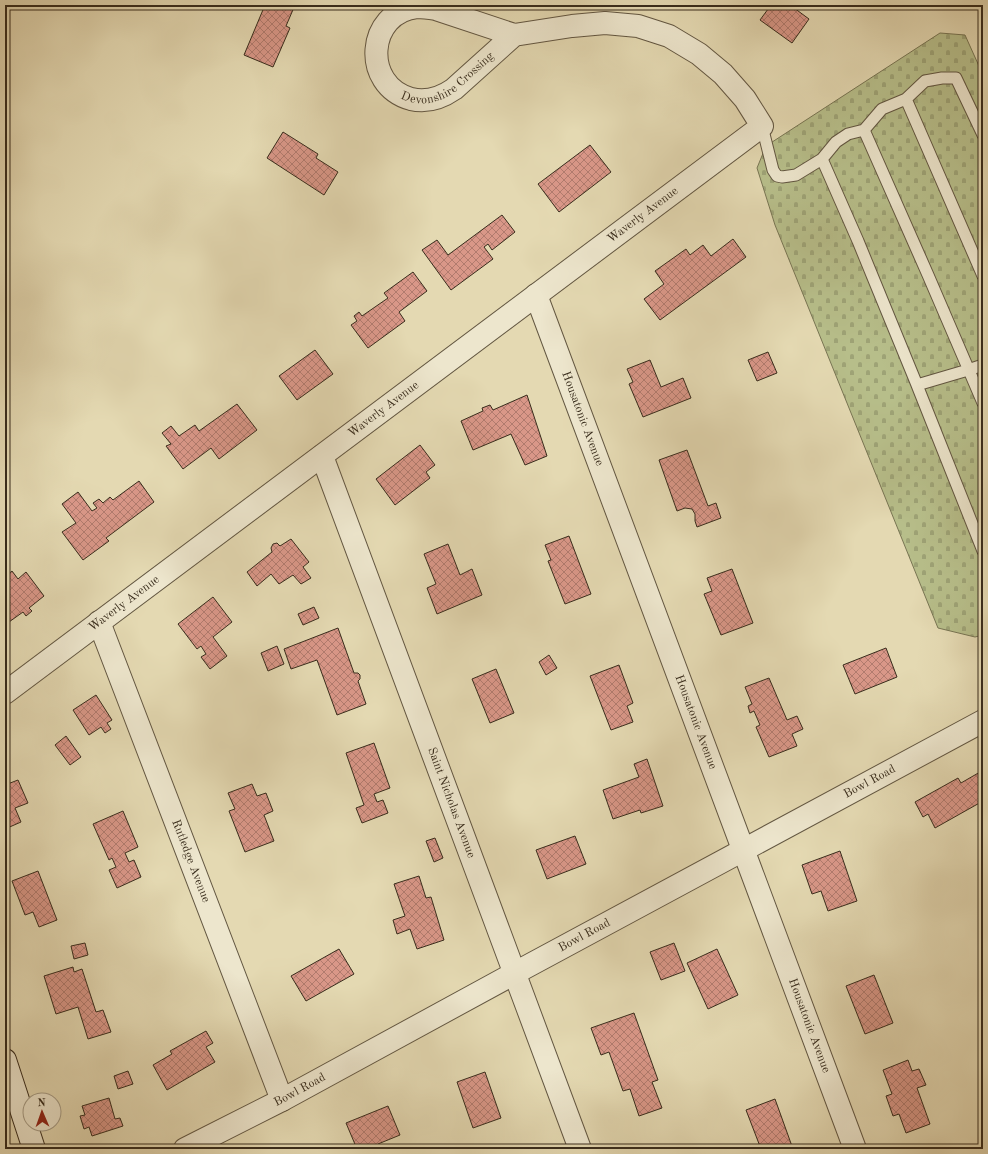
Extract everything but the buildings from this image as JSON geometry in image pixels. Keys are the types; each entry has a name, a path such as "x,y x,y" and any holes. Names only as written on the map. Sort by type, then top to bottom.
{"street":[{"name":"Devonshire Crossing","path":"514,35 454,88 436,99 416,100 397,93 383,78 376,59 376,48 379,39 389,21 406,10 416,8 426,7 436,9 514,35 572,26 605,23 638,26 669,36 699,54 723,74 745,99 762,126"},
{"name":"Waverly Avenue","path":"5,693 762,126"},
{"name":"Housatonic Avenue","path":"536,296 856,1149"},
{"name":"Saint Nicholas Avenue","path":"322,456 580,1149"},
{"name":"Rutledge Avenue","path":"100,622 282,1100"},
{"name":"Bowl Road","path":"185,1149 282,1100 983,721"},
{"path":"5,1060 34,1149"}],"lane":[{"path":"762,126 773,170 778,176 782,177 796,175 822,159 836,142 848,134 864,130 882,109 906,99 925,81 942,78 956,78 983,135"},
{"path":"906,99 983,276"},
{"path":"864,130 983,403"},
{"path":"822,159 858,241 983,551"},
{"path":"916,385 968,370 983,364"}],"green space":[{"path":"940,33 965,35 983,75 983,635 975,637 938,628 775,225 757,168 766,146"}]}
